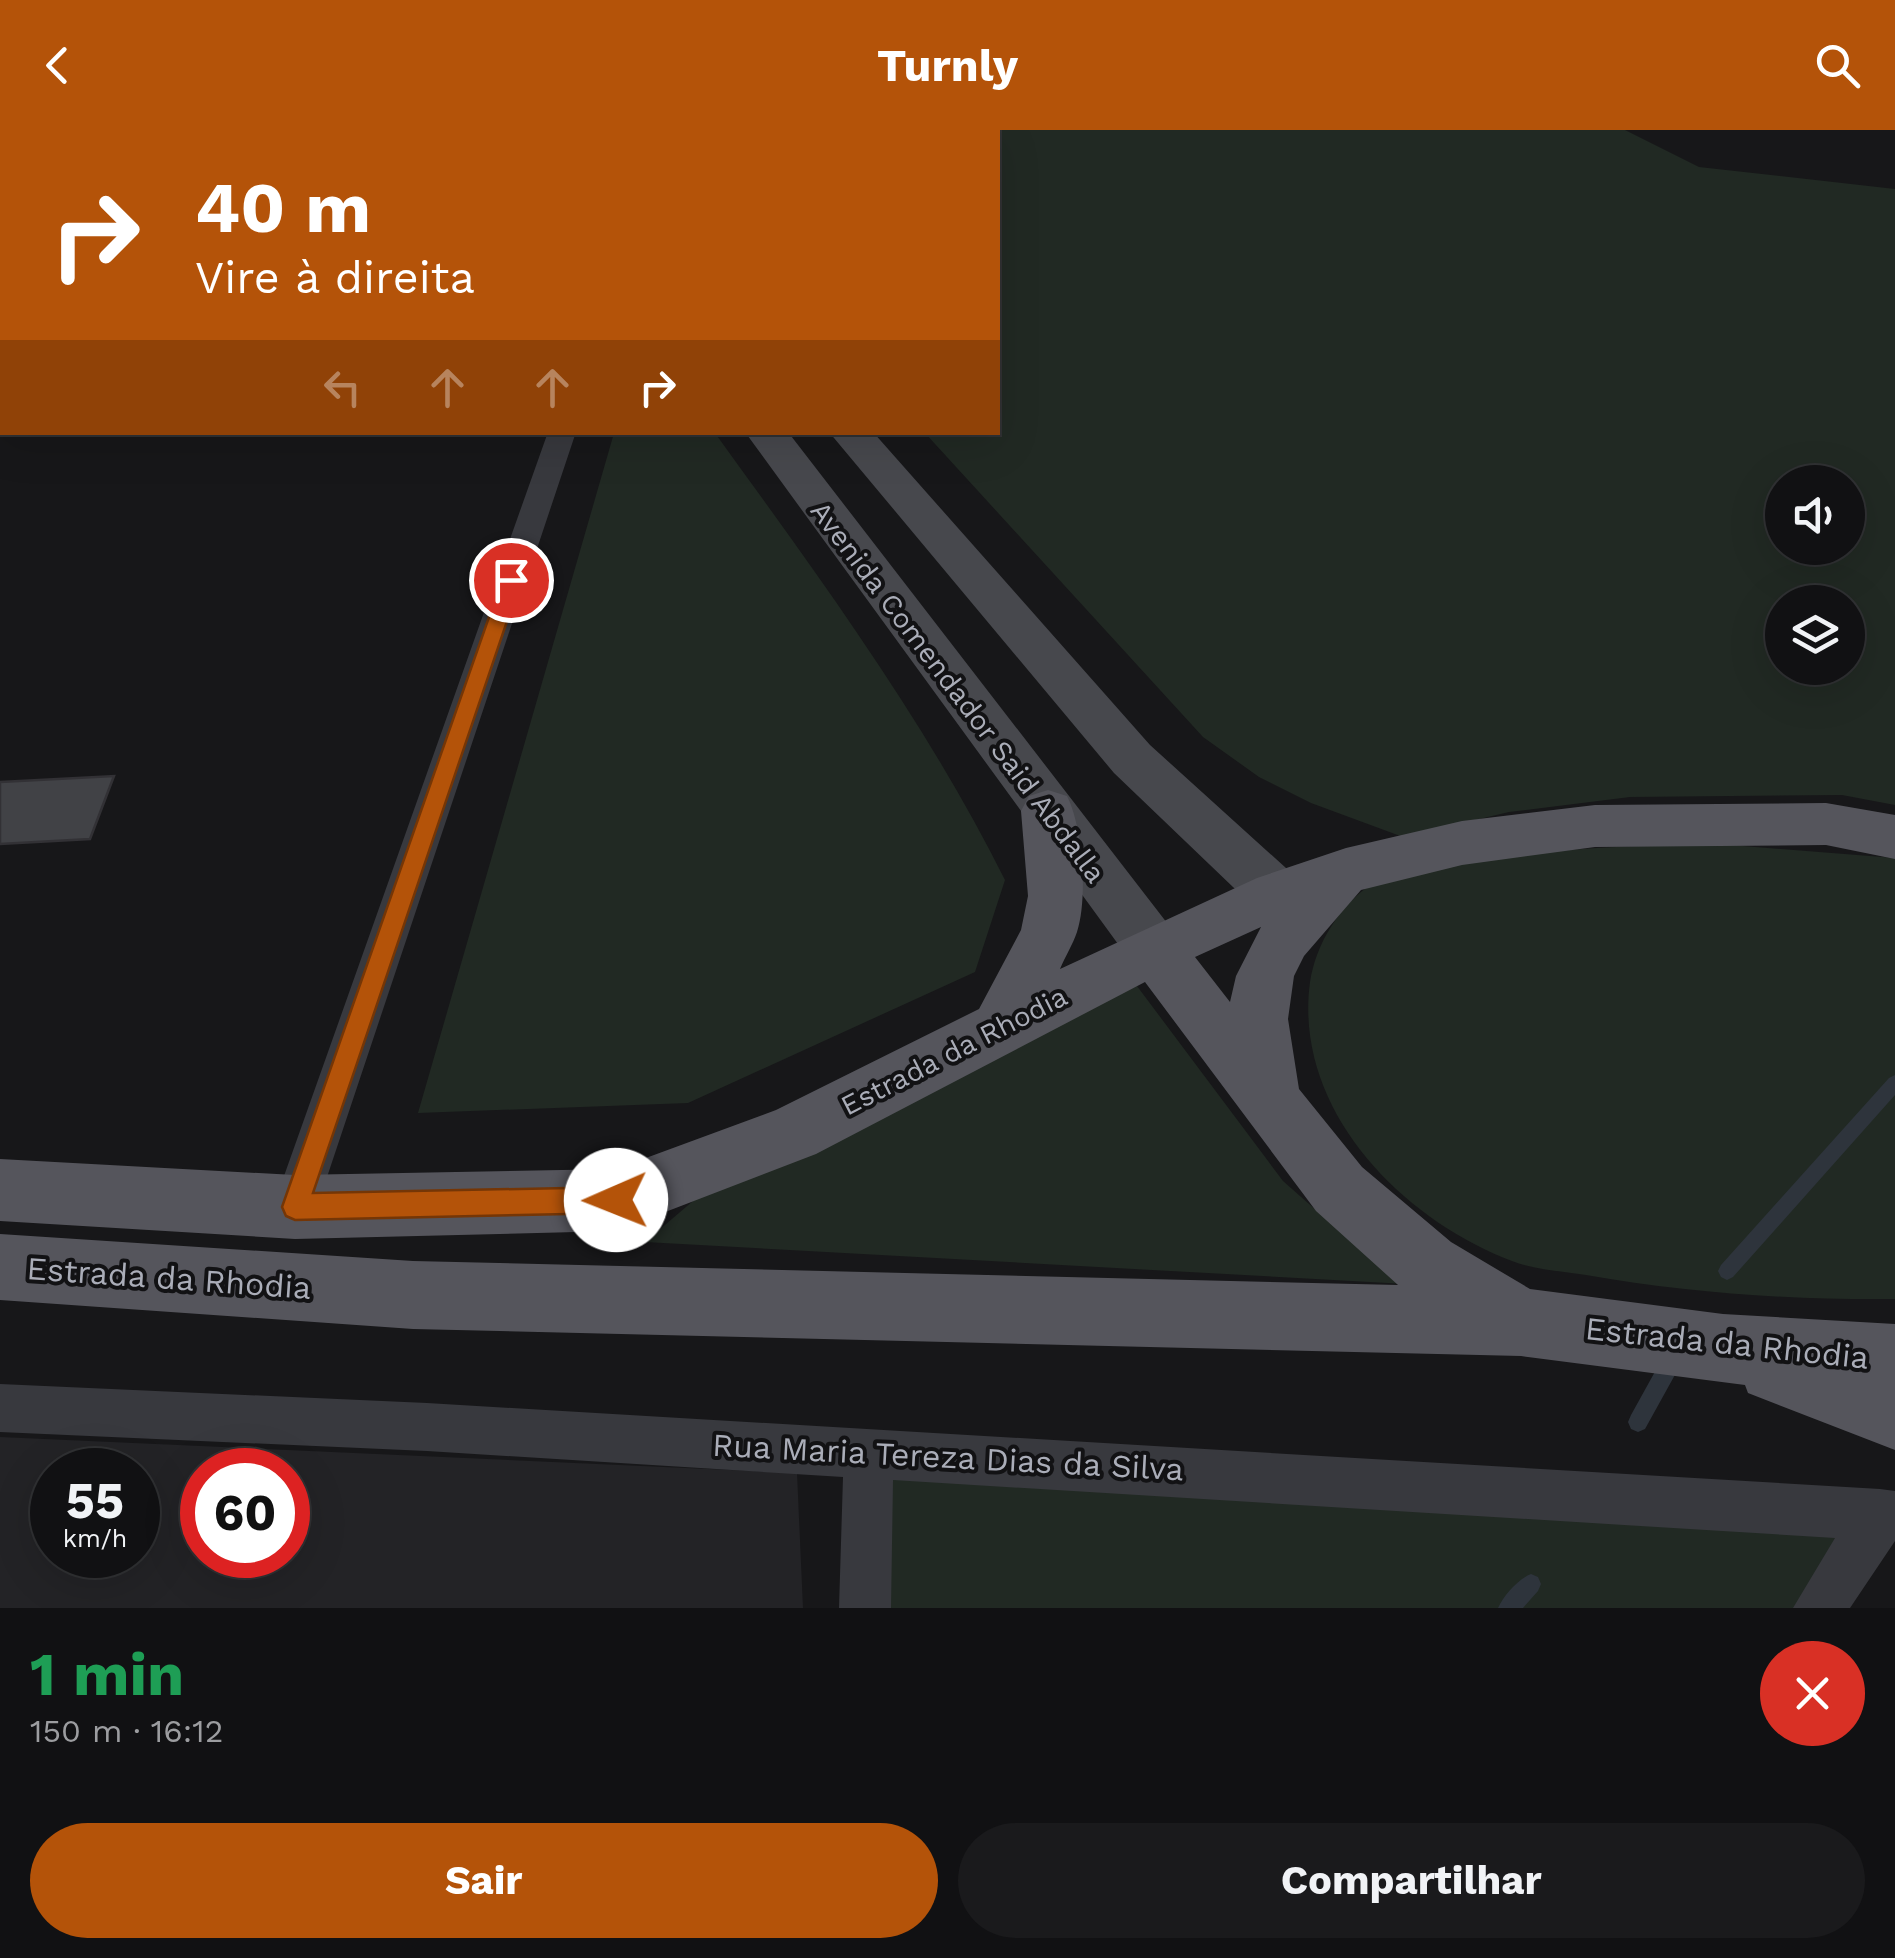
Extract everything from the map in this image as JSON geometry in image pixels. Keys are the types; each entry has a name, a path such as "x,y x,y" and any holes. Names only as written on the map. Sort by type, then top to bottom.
{"main road":[{"path":"1001,1026 1049,932 1056,896 1048,811"},
{"name":"Estrada da Rhodia","path":"0,1190 295,1207 616,1200 794,1132 1154,949 1277,894 1346,870 1462,843 1595,826 1826,824 1895,837"},
{"path":"1271,1106 1258,1020 1268,965 1298,914 1346,870"},
{"path":"1154,949 1271,1106 1339,1189 1427,1266 1522,1322"},
{"name":"Estrada da Rhodia","path":"0,1267 413,1295 1522,1322 1723,1349 1895,1359"},
{"path":"1723,1349 1895,1414"}],"street":[{"path":"295,1207 561,435"},
{"name":"Avenida Comendador Said Abdalla","path":"768,435 1154,949"},
{"path":"853,435 1132,759 1277,894"},
{"name":"Rua Maria Tereza Dias da Silva","path":"0,1408 869,1452 1890,1522"},
{"path":"865,1608 869,1452"},
{"path":"1819,1608 1890,1522"}],"shaded area":[{"path":"1000,130 1625,130 1699,167 1895,189 1895,805 1842,795 1630,797 1509,812 1403,837 1311,803 1259,777 1203,737 927,435 1000,435"},
{"path":"613,435 716,435 906,706 1005,880 975,972 688,1103 418,1113"},
{"path":"1718,844 1895,858 1895,1299 1701,1291 1549,1270 1512,1261 1431,1218 1395,1188 1363,1153 1337,1115 1319,1073 1309,1029 1313,967 1340,914 1373,883 1460,863 1534,853"},
{"path":"1137,986 1283,1181 1351,1241 1424,1285 645,1242 707,1189"},
{"path":"0,1437 244,1448 180,1448 180,1578 310,1578 310,1451 797,1473 803,1608 0,1608"},
{"path":"869,1452 1880,1514 1819,1608 865,1608"}],"building":[{"path":"114,776 90,839 0,844 0,782"}],"waterway":[{"path":"1727,1271 1895,1083"},
{"path":"1638,1422 1669,1366"},
{"path":"1509,1608 1531,1584"}],"route":[{"path":"511,580 295,1207 616,1200"}]}
